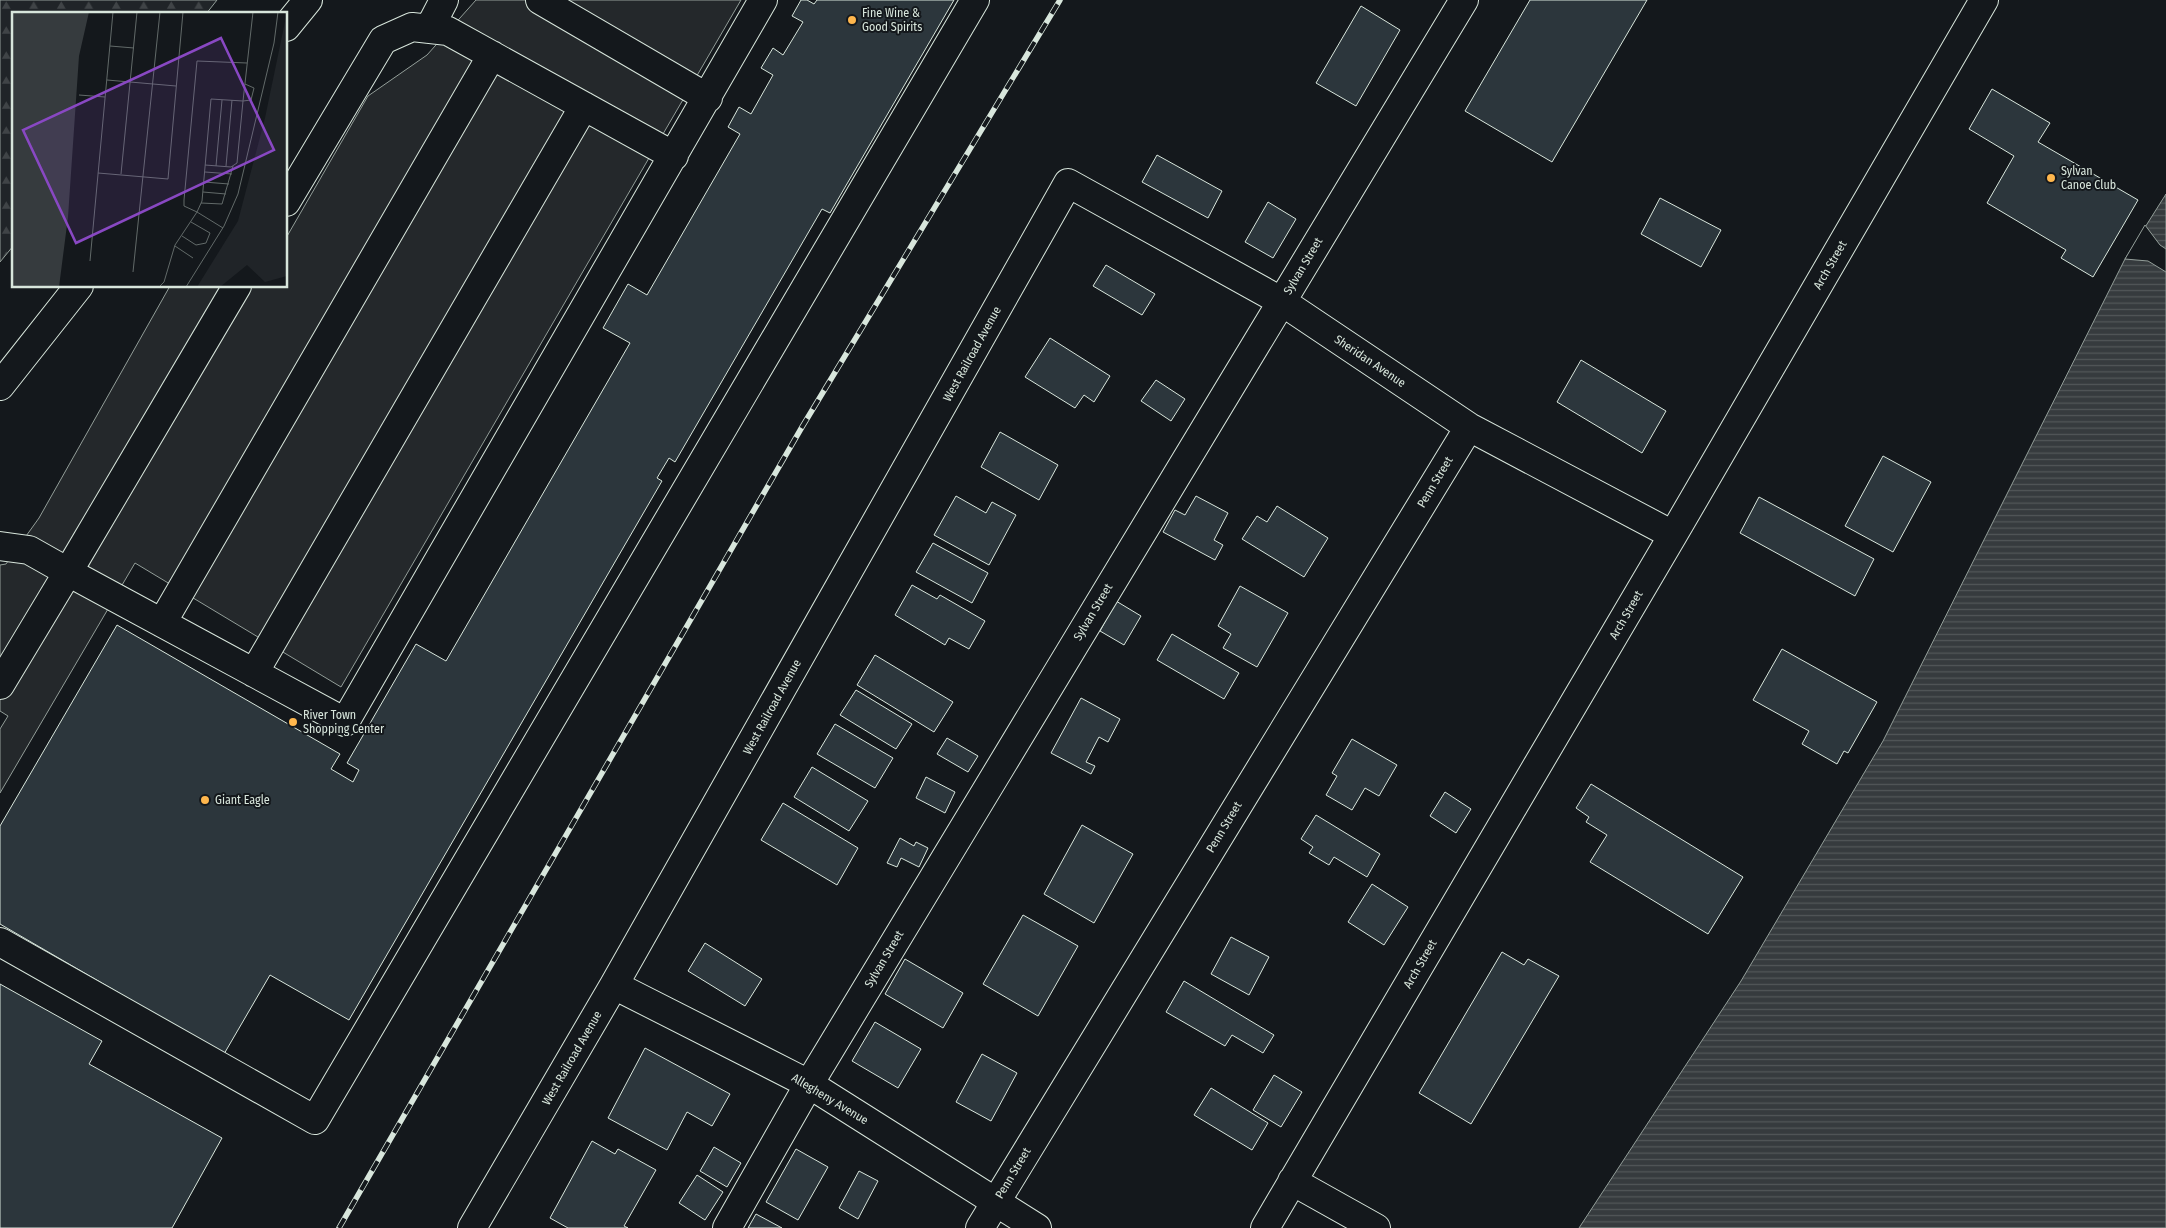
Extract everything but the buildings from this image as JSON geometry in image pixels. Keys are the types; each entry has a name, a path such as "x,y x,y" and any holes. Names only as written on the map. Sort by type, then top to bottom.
{"street":[{"path":"288,25 308,0"},
{"path":"429,29 444,0"},
{"path":"540,0 708,98"},
{"path":"0,942 315,1120 975,0"},
{"name":"Sylvan Street","path":"728,1228 809,1084 1464,0"},
{"name":"Arch Street","path":"1265,1228 1673,535 1984,0"},
{"path":"0,546 29,550 344,722 708,98 755,3"},
{"path":"288,199 383,40 412,27 448,31 674,156"},
{"path":"162,624 492,56"},
{"path":"254,673 584,106"},
{"name":"Sheridan Avenue","path":"1068,183 1281,301 1469,427 1673,535"},
{"name":"West Railroad Avenue","path":"472,1228 614,986 1068,183"},
{"path":"0,386 78,288"},
{"path":"0,684 236,288"},
{"name":"Penn Street","path":"980,1228 1469,427"},
{"name":"Allegheny Avenue","path":"614,986 809,1084 1038,1228"},
{"path":"1292,1181 1376,1228"}],"green space":[{"path":"0,0 217,0 208,12 12,12 12,247 0,262"}],"shaded area":[{"path":"476,0 741,0 341,687 135,563 0,793 0,729 8,716 0,711 0,565 6,564 39,518 169,288 288,288 288,235 368,96 427,55"},
{"path":"2166,194 2166,1228 1579,1228 1741,981 1883,741 2125,259"}],"pier":[{"path":"2145,225 2160,245 2166,249 2166,272 2148,261 2125,259"}],"railway":[{"path":"339,1228 802,427 1060,0"}],"place":[{"name":"Fine Wine & Good Spirits","path":"852,20"},
{"name":"Sylvan Canoe Club","path":"2051,178"},
{"name":"River Town Shopping Center","path":"293,722"},
{"name":"Giant Eagle","path":"205,800"}]}
